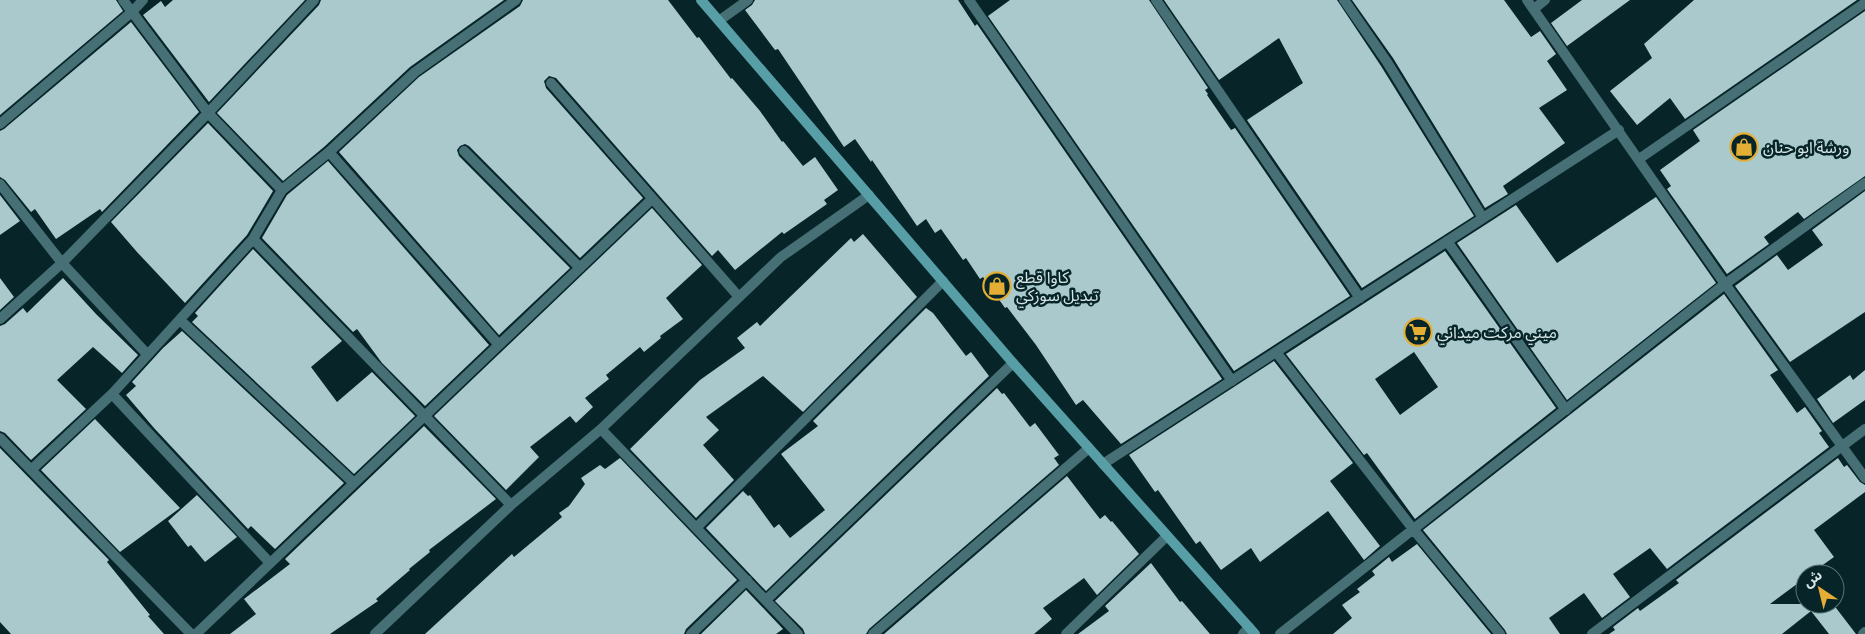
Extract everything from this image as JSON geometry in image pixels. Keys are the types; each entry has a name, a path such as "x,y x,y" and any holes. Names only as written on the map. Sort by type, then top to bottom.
{"street":[{"path":"123,0 208,114 282,190"},
{"path":"0,124 133,11 143,0"},
{"path":"0,319 62,263 208,114 314,0"},
{"path":"31,470 112,394 253,239 282,190 329,152 416,72 516,0"},
{"path":"701,0 1013,363 1167,536 1249,632"},
{"path":"720,20 748,0"},
{"path":"970,0 1232,381"},
{"path":"1156,0 1360,298"},
{"path":"1344,0 1387,62 1483,218"},
{"path":"1527,0 1725,284 1865,478"},
{"path":"1534,9 1545,0"},
{"path":"1639,160 1865,3"},
{"path":"551,84 739,297"},
{"path":"1103,464 1619,130"},
{"path":"464,151 580,268"},
{"path":"329,152 499,345"},
{"path":"1280,634 1725,284 1865,183"},
{"path":"0,184 62,263 147,354"},
{"path":"374,634 511,505 601,429 781,257 869,195"},
{"path":"196,634 652,199"},
{"path":"253,239 511,505"},
{"path":"1447,241 1566,410"},
{"path":"696,528 943,281"},
{"path":"180,320 354,483"},
{"path":"1276,352 1414,529 1500,634"},
{"path":"766,600 1013,363"},
{"path":"112,394 270,563"},
{"path":"601,429 798,634"},
{"path":"1592,634 1865,429"},
{"path":"0,438 191,634"},
{"path":"873,634 1089,448"},
{"path":"1066,634 1167,536"},
{"path":"691,634 747,580"}],"building":[{"path":"0,0 116,0 123,11 0,115"},
{"path":"173,0 305,0 209,102 143,15 161,1 165,7"},
{"path":"321,0 504,0 410,67 324,147 283,181 217,113 319,5"},
{"path":"523,0 668,0 803,166 815,157 838,190 824,200 827,204 784,234 782,232 735,270 718,250 712,256 556,78 549,76 544,81 546,88 643,198 580,258 469,146 465,144 460,146 457,150 459,156 570,268 499,335 339,152 419,77 520,6"},
{"path":"755,0 958,0 975,26 977,24 1222,379 1121,444 1083,400 1076,405 1036,345 1007,307 1005,308 983,277 980,279 966,258 963,260 941,229 935,233 926,219 917,226 872,160 871,162 855,139 844,147 778,49 775,50 745,10"},
{"path":"1010,0 1149,0 1208,88 1205,90 1207,95 1231,130 1235,128 1350,296 1234,371 988,16"},
{"path":"1164,0 1337,0 1381,66 1474,216 1362,288 1247,120 1303,83 1279,38 1219,80"},
{"path":"1352,0 1504,0 1531,37 1540,31 1556,54 1547,61 1567,90 1539,108 1565,143 1503,186 1508,194 1485,208 1393,58"},
{"path":"1582,0 1630,0 1567,46 1551,23"},
{"path":"1694,0 1857,0 1685,119 1670,98 1637,125 1610,91 1652,58 1644,44"},
{"path":"1865,11 1865,176 1804,219 1798,212 1764,237 1769,244 1727,274 1667,189 1671,186 1660,170 1700,141 1693,130"},
{"path":"131,22 199,112 102,212 100,209 56,239 35,209 31,212 5,180 0,177 0,131"},
{"path":"208,123 273,191 247,235 185,303 111,222"},
{"path":"328,161 489,345 425,406 382,363 357,329 353,332 262,238 287,195"},
{"path":"1865,191 1865,312 1790,362 1735,286 1777,255 1788,270 1823,245 1812,230"},
{"path":"0,195 20,221 0,235"},
{"path":"1656,197 1716,283 1567,400 1457,243 1516,205 1557,263"},
{"path":"652,208 702,265 666,298 683,319 660,336 661,338 644,352 640,347 606,375 609,379 585,398 593,407 576,423 570,416 530,447 539,457 506,490 434,416"},
{"path":"863,234 917,297 803,412 763,376 706,417 719,430 703,445 734,480 696,518 630,449 700,380 745,348 737,338 757,322 760,326 851,238 854,242"},
{"path":"253,249 342,341 311,367 337,402 372,372 415,416 354,474 192,322 198,316 195,313"},
{"path":"1445,251 1556,408 1415,519 1367,453 1364,455 1286,354","holes":["1414,352 1438,387 1400,415 1375,379"]},
{"path":"0,278 14,297 0,310"},
{"path":"63,278 138,355 122,373 93,347 57,380 86,409 31,460 5,433 0,431 0,326 5,324 23,308 27,313"},
{"path":"1724,294 1778,370 1770,375 1797,413 1805,407 1822,431 1819,433 1829,447 1667,569 1650,548 1613,574 1630,597 1602,618 1584,593 1549,618 1560,634 1507,634 1423,530"},
{"path":"926,308 933,313 966,356 971,352 989,376 766,591 706,528 743,491 748,496 750,495 774,528 779,524 790,538 825,510 781,454 818,426 813,421"},
{"path":"182,331 344,483 275,549 251,526 248,529 154,428 126,395 136,386 132,382 163,348"},
{"path":"1274,361 1353,463 1330,481 1380,546 1364,560 1328,511 1260,562 1251,548 1221,570 1200,541 1196,544 1158,490 1155,492 1129,455"},
{"path":"1865,370 1865,400 1833,423 1817,399 1850,375 1853,380"},
{"path":"997,388 1002,394 1004,393 1030,427 1035,423 1059,455 1054,458 1059,465 869,629 866,634 805,634 803,629 775,601"},
{"path":"95,419 180,508 120,552 41,470"},
{"path":"424,426 496,499 429,550 430,552 376,599 378,601 330,634 230,634 256,614 244,599 290,564 285,559"},
{"path":"0,448 109,560 107,562 164,634 11,634 0,622"},
{"path":"620,458 737,580 686,629 684,634 425,634 512,554 514,557 562,517 559,513 569,506 585,484 581,478 600,465 605,469"},
{"path":"1838,458 1844,467 1847,465 1860,482 1865,485 1865,492 1814,530 1834,557 1824,564 1795,564 1795,585 1770,604 1795,604 1795,614 1807,614 1782,634 1609,634 1615,630 1613,627 1638,608 1640,611 1679,583 1676,580"},
{"path":"1067,476 1100,519 1105,515 1112,521 1139,554 1097,595 1084,578 1043,608 1052,619 1034,634 884,634"},
{"path":"197,495 237,537 205,562 191,545 188,547 168,521"},
{"path":"1417,544 1491,634 1333,634 1352,618 1342,605 1360,592 1357,589 1375,575 1372,571 1389,557 1392,562"},
{"path":"1151,563 1180,602 1182,601 1210,634 1078,634 1109,611 1105,606"},
{"path":"746,590 783,629 776,634 701,634"},
{"path":"1813,614 1841,614 1856,634 1829,634"}],"place":[{"name":"ورشة ابو حنان","path":"1744,147"},
{"name":"كاوا قطع تبديل سوزكي","path":"997,286"},
{"name":"ميني مركت ميداني","path":"1418,332"}]}
